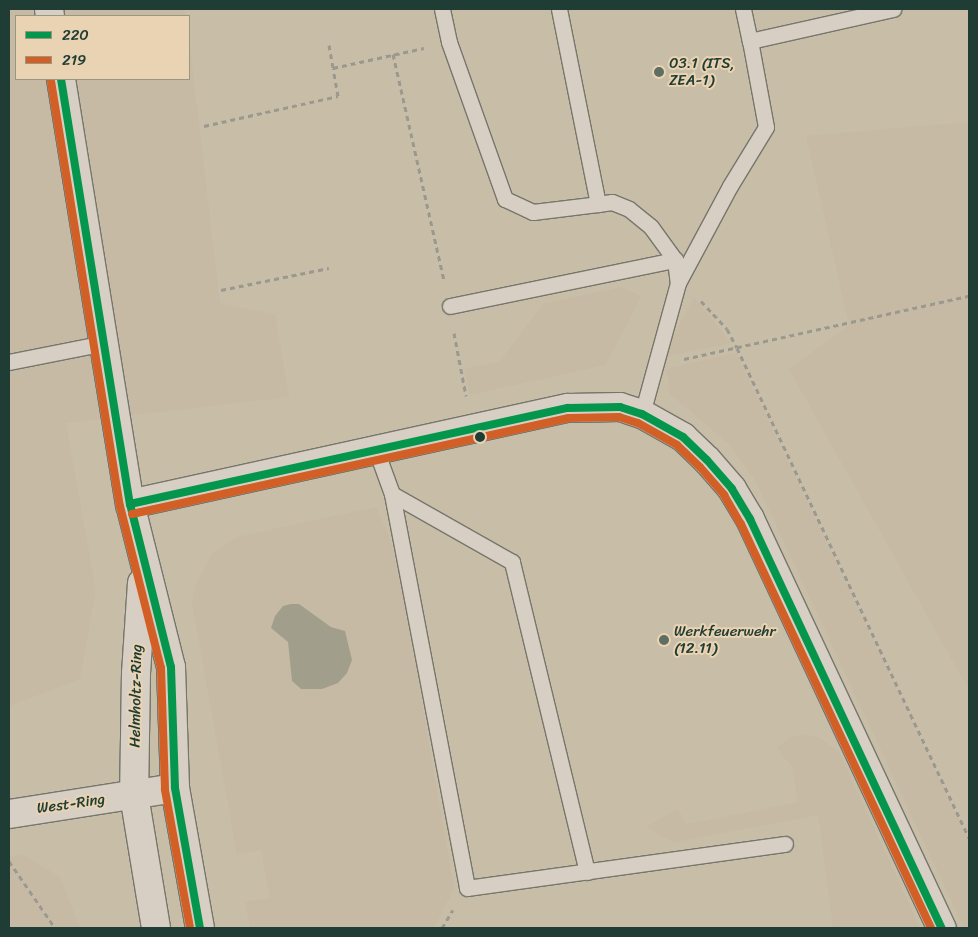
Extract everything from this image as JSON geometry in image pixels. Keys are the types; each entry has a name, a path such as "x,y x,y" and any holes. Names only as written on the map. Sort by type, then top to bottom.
{"street":[{"name":"Helmholtz-Ring","path":"61,80 130,504 144,566 172,667 175,788 200,928"},
{"path":"130,504 472,429 586,407 620,407 642,414 683,437 707,460 732,490 750,519 942,928"},
{"name":"Helmholtz-Ring","path":"144,566 136,674 134,796 156,928"},
{"path":"134,796 175,788"},
{"name":"West-Ring","path":"9,814 134,796"}],"lane":[{"path":"442,9 449,42 505,199 533,212 612,202 629,209 652,227 675,260 678,283"},
{"path":"559,9 598,204"},
{"path":"642,414 678,283 730,186 766,127 743,9"},
{"path":"750,41 893,9"},
{"path":"450,306 675,260"},
{"path":"9,362 104,344"},
{"path":"376,450 392,494 467,888 786,844"},
{"path":"392,494 512,562 587,872"}],"path":[{"path":"333,68 449,42"},
{"path":"204,126 338,96 329,45"},
{"path":"393,54 450,306 472,429"},
{"path":"221,290 265,284 329,268"},
{"path":"678,283 696,295 727,329 737,348 969,838"},
{"path":"655,366 969,296"},
{"path":"9,861 55,928"}],"shaded area":[{"path":"9,9 969,9 969,928 9,928"},
{"path":"9,9 185,9 186,15 15,15 15,80 190,80 190,47 220,303 275,314 289,397 66,423 96,591 80,679 9,706"},
{"path":"969,122 969,690 789,369 849,325 806,136"},
{"path":"620,287 641,296 606,365 470,395 464,369 499,362 543,304"},
{"path":"694,297 731,343 667,356 671,341"},
{"path":"736,353 969,841 969,928 964,928 755,480 729,444 670,394 666,369"},
{"path":"376,507 389,535 402,590 454,888 434,928 250,928 245,902 270,898 261,850 237,855 192,603 195,586 212,554 237,537","holes":["299,604 319,621 345,631 301,689 292,681 288,642"]},
{"path":"299,604 331,627 345,631 352,660 347,673 338,683 322,689 301,689 292,681 288,642 271,628 275,616 283,606"},
{"path":"792,736 818,737 839,752 920,928 833,928 818,815 676,842 659,836 647,826 678,809 686,824 798,802 792,767 777,748"},
{"path":"23,855 60,877 80,928 9,928 9,857"}],"transit line":[{"name":"220","path":"61,80 130,504 171,667 175,788 200,928"},
{"name":"219","path":"51,81 120,506 161,668 165,790 190,928"},
{"name":"220","path":"130,504 568,408 620,407 642,414 683,437 707,460 732,489 750,519 942,928"},
{"name":"219","path":"132,514 569,418 619,417 638,423 677,445 700,467 724,495 741,524 931,928"}],"place":[{"name":"03.1 (ITS, ZEA-1)","path":"659,72"},
{"name":"Werkfeuerwehr (12.11)","path":"664,640"}]}
